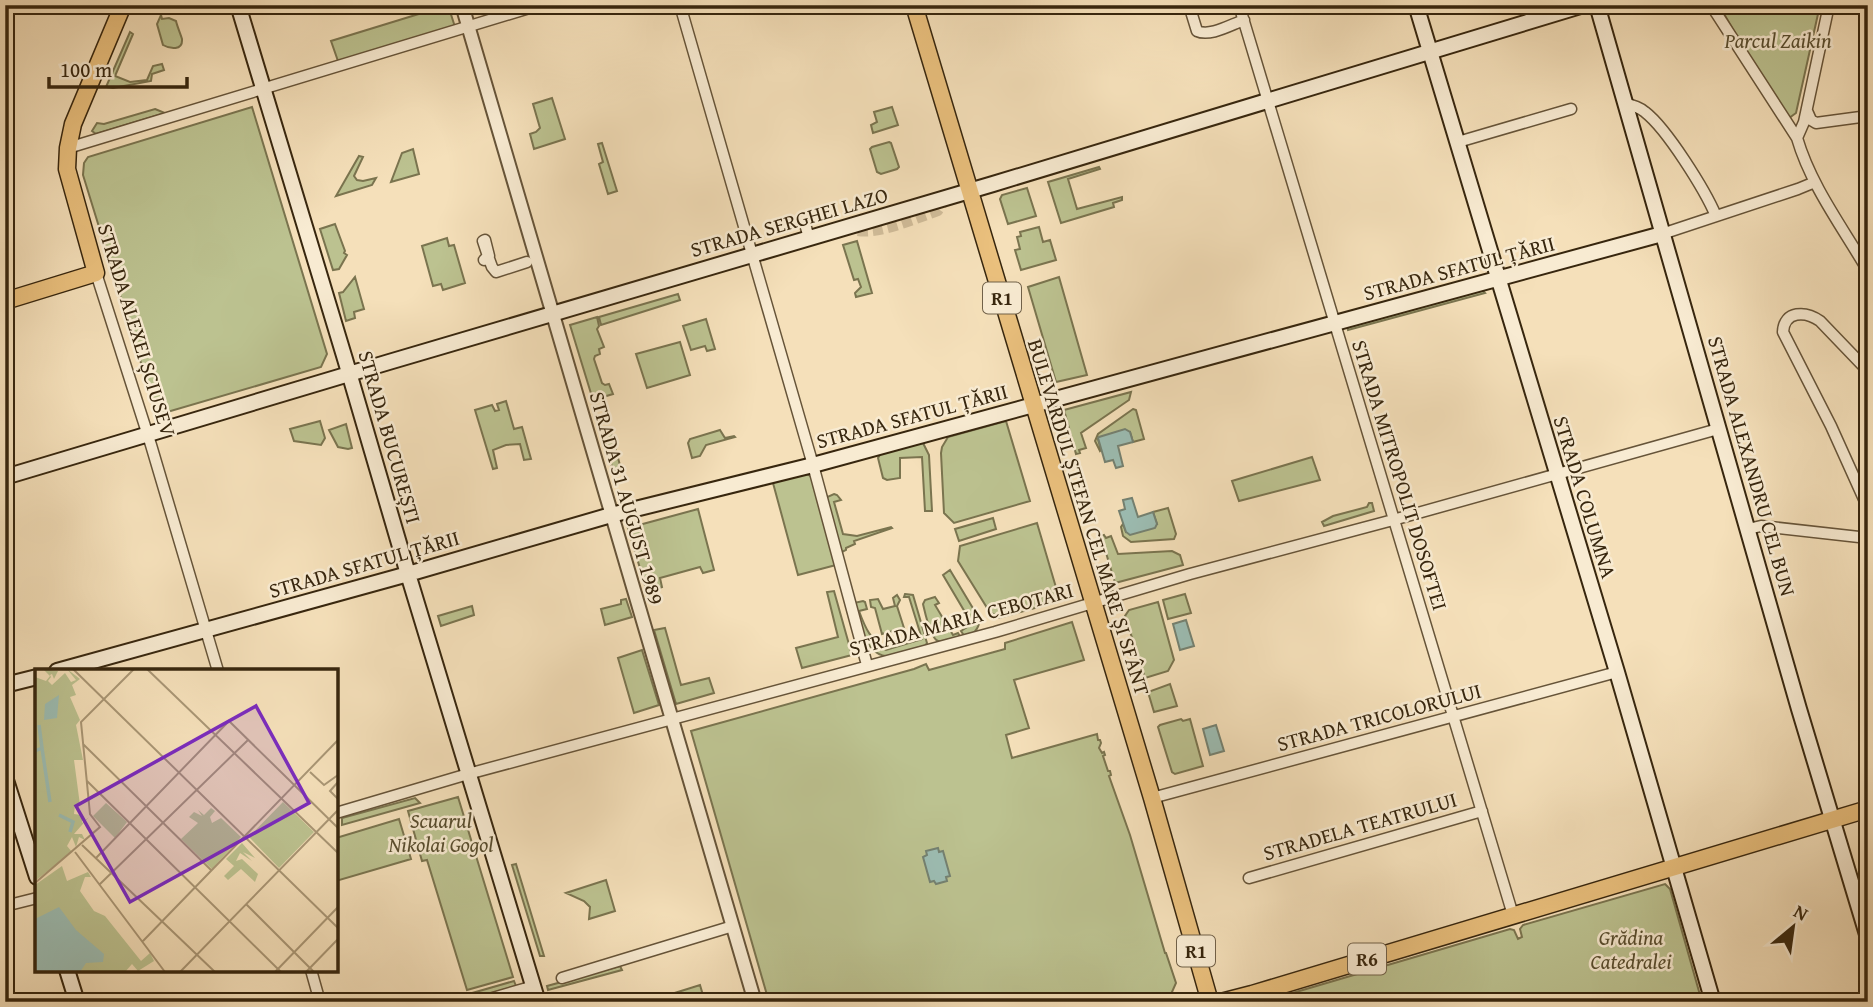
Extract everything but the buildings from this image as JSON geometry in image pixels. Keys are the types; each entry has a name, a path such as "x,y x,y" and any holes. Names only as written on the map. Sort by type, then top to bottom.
{"main road":[{"name":"STRADA ALEXEI ȘCIUSEV","path":"96,273 67,169 68,148 73,124 123,5"},
{"name":"STRADA BUCUREȘTI","path":"238,5 538,1002"},
{"name":"BULEVARDUL ȘTEFAN CEL MARE ȘI SFÂNT","path":"914,5 1152,798 1210,1002"},
{"name":"STRADA COLUMNA","path":"1416,5 1617,672 1713,1002"},
{"name":"STRADA SERGHEI LAZO","path":"5,477 752,254 807,231 832,234 1584,5"},
{"name":"STRADA ALEXANDRU CEL BUN","path":"1597,5 1661,234 1868,938"},
{"name":"STRADA SFATUL ȚĂRII","path":"64,669 611,515 813,465 1661,234"},
{"path":"5,301 96,273"},
{"path":"5,685 35,678"},
{"path":"5,777 35,871"},
{"name":"R6","path":"1221,1002 1868,809"},
{"path":"68,972 77,1002"}],"street":[{"name":"STRADA 31 AUGUST 1989","path":"462,5 755,1002"},
{"path":"68,148 538,5"},
{"path":"680,5 813,465 867,665"},
{"path":"1189,5 1196,31 1201,33 1244,20"},
{"name":"STRADA MITROPOLIT DOSOFTEI","path":"1239,5 1513,915"},
{"path":"1728,5 1713,9 1797,138 1815,182 1864,257 1868,271"},
{"path":"1797,138 1807,111 1829,5"},
{"path":"1625,104 1646,113 1668,138 1716,216"},
{"path":"1458,142 1571,109"},
{"path":"1807,111 1811,120 1816,123 1868,116"},
{"name":"STRADA SFATUL ȚĂRII","path":"1661,234 1798,190 1815,182"},
{"path":"488,263 496,272 527,262"},
{"name":"STRADA ALEXEI ȘCIUSEV","path":"96,273 148,434 217,669"},
{"path":"1868,371 1811,315 1797,314 1783,323 1783,332 1831,426 1868,508"},
{"name":"STRADA MARIA CEBOTARI","path":"338,812 468,774 995,632 1190,574 1718,429"},
{"path":"1748,529 1761,526 1868,538"},
{"name":"STRADA TRICOLORULUI","path":"1152,798 1617,672"},
{"name":"STRADELA TEATRULUI","path":"1249,878 1482,811"},
{"path":"5,906 35,898"},
{"path":"562,978 733,926"},
{"path":"312,972 320,1002"},
{"path":"479,1002 534,986"}],"green space":[{"path":"448,5 455,27 338,61 331,41"},
{"name":"Parcul Zaikin","path":"1732,5 1820,5 1796,113 1785,121 1723,12"},
{"path":"161,15 162,19 176,21 182,39 180,46 172,48 163,45 157,24"},
{"path":"130,32 133,34 115,76 130,82 147,80 153,66 162,64 164,70 152,74 151,81 106,87"},
{"path":"552,98 565,139 534,149 530,134 540,128 533,104"},
{"path":"252,107 327,354 321,367 157,415 83,175 84,163 88,157"},
{"path":"892,107 898,125 873,133 871,125 877,122 874,112"},
{"path":"155,109 165,113 96,134 92,131 97,123 104,124"},
{"path":"889,142 899,167 881,174 877,172 870,149"},
{"path":"602,143 617,191 608,194 599,164 603,162 598,144"},
{"path":"413,149 419,174 391,182 402,153"},
{"path":"359,156 363,157 354,176 363,181 376,178 372,185 336,196"},
{"path":"1099,167 1100,169 1068,179 1077,209 1122,197 1122,200 1113,203 1114,207 1061,223 1048,182"},
{"path":"1027,188 1036,216 1008,224 1000,199 1002,195"},
{"path":"335,224 347,255 339,269 333,270 320,229"},
{"path":"1039,227 1043,242 1050,240 1056,260 1021,270 1015,250 1020,249 1017,237 1021,236 1020,232"},
{"path":"447,238 449,246 454,245 465,283 443,290 441,284 433,286 422,246"},
{"path":"857,241 872,293 856,297 855,293 861,287 858,279 854,280 843,245"},
{"path":"355,277 364,309 354,312 355,318 346,321 339,293 343,292"},
{"path":"1059,277 1087,375 1056,382 1028,287"},
{"path":"1481,289 1485,293 1348,330 1347,325"},
{"path":"678,294 680,300 601,325 599,317"},
{"path":"597,317 597,329 604,347 599,349 600,354 594,359 602,383 609,384 613,394 593,400 570,325"},
{"path":"706,319 715,349 707,351 705,346 691,350 683,326"},
{"path":"680,342 690,375 647,388 636,354"},
{"path":"1131,392 1129,400 1081,433 1086,448 1076,454 1064,410"},
{"path":"506,401 514,429 522,427 531,459 524,460 520,444 506,445 493,450 497,468 493,469 475,410 492,405 495,411 499,410 497,404"},
{"path":"1133,409 1136,410 1144,439 1133,442 1130,432 1098,439 1100,451 1095,441 1098,434"},
{"path":"320,421 325,438 321,445 294,441 290,429"},
{"path":"1006,421 1030,501 954,523 944,513 942,447 948,437"},
{"path":"346,424 352,448 348,449 338,447 329,430"},
{"path":"610,428 621,469 613,471 602,430"},
{"path":"720,430 725,438 735,437 706,445 700,456 692,458 688,443 690,439"},
{"path":"918,442 923,443 929,455 932,511 925,511 922,457 900,458 900,478 887,480 883,478 878,458 881,453"},
{"path":"1312,457 1320,480 1239,501 1232,481"},
{"path":"805,473 812,477 836,565 798,575 773,483"},
{"path":"834,494 841,500 834,502 843,534 857,536 892,528 854,541 855,544 840,553 825,498"},
{"path":"1372,503 1374,511 1324,526 1322,522 1333,516 1367,507"},
{"path":"1168,508 1176,534 1174,539 1131,542 1123,536 1123,524 1126,532 1157,524 1153,512"},
{"path":"698,509 714,570 703,573 700,567 660,578 662,587 647,592 628,528"},
{"path":"993,518 996,529 959,541 955,529"},
{"path":"1037,523 1060,601 999,618 989,611 958,561 960,546"},
{"path":"1101,536 1106,538 1111,536 1118,554 1172,551 1180,555 1183,565 1115,583"},
{"path":"950,570 980,620 975,631 965,637 961,631 972,624 943,575"},
{"path":"834,591 852,655 802,668 796,648 838,637 827,592"},
{"path":"905,594 913,595 927,643 901,654 883,656 870,646 865,638 854,603 865,602 867,609 859,611 864,623 872,637 886,650 922,639 909,597 904,597"},
{"path":"1185,594 1191,613 1168,619 1163,600"},
{"path":"897,595 900,600 897,606 904,628 882,634 870,600 878,599 883,609 895,606 893,598"},
{"path":"935,597 939,603 935,605 953,635 958,633 961,638 946,642 935,639 923,604 925,600"},
{"path":"626,599 632,617 605,625 601,609 621,604 621,600"},
{"path":"1158,602 1174,660 1168,671 1145,678 1125,616 1129,610"},
{"path":"472,606 474,615 441,626 438,616"},
{"path":"1072,622 1084,660 1014,680 1029,728 1006,735 1012,758 1097,734 1101,743 1099,748 1105,755 1103,756 1111,775 1109,776 1176,983 1168,1001 769,1002 691,731 926,664 929,670 1005,649 1005,643"},
{"path":"665,628 681,685 709,678 714,693 676,704 654,630"},
{"path":"642,650 659,705 634,713 618,658"},
{"path":"1170,684 1177,706 1154,712 1148,692"},
{"path":"1181,719 1190,719 1203,766 1175,774 1172,772 1158,727"},
{"name":"Scuarul Nikolai Gogol","path":"458,797 513,977 467,990 427,860 422,861 408,811"},
{"path":"415,798 420,803 342,825 342,818"},
{"path":"399,819 411,859 338,880 338,837"},
{"path":"516,864 544,956 540,956 512,865"},
{"path":"606,880 615,911 589,919 590,907 584,901 566,893"},
{"name":"Grădina Catedralei","path":"1665,884 1670,889 1702,1002 1262,1002 1510,929 1514,930 1518,939 1522,937 1520,929 1523,925"},
{"path":"620,966 622,970 548,990 547,986"},
{"path":"514,981 516,986 461,1002 441,1002"},
{"path":"700,985 705,1002 664,1002 662,997"}],"water":[{"path":"1125,429 1130,432 1133,442 1118,446 1123,466 1116,468 1113,460 1105,462 1098,438"},
{"path":"1132,498 1138,517 1153,512 1157,524 1155,528 1130,535 1126,532 1119,511 1125,509 1123,500"},
{"path":"1186,620 1194,646 1180,650 1173,624"},
{"path":"1216,725 1224,751 1210,755 1203,729"},
{"path":"938,848 939,852 943,851 950,876 946,877 947,881 936,884 934,881 930,882 923,857 927,855 926,851"}],"tunnel":[{"path":"858,231 876,231 938,211 942,205 941,199"}]}
